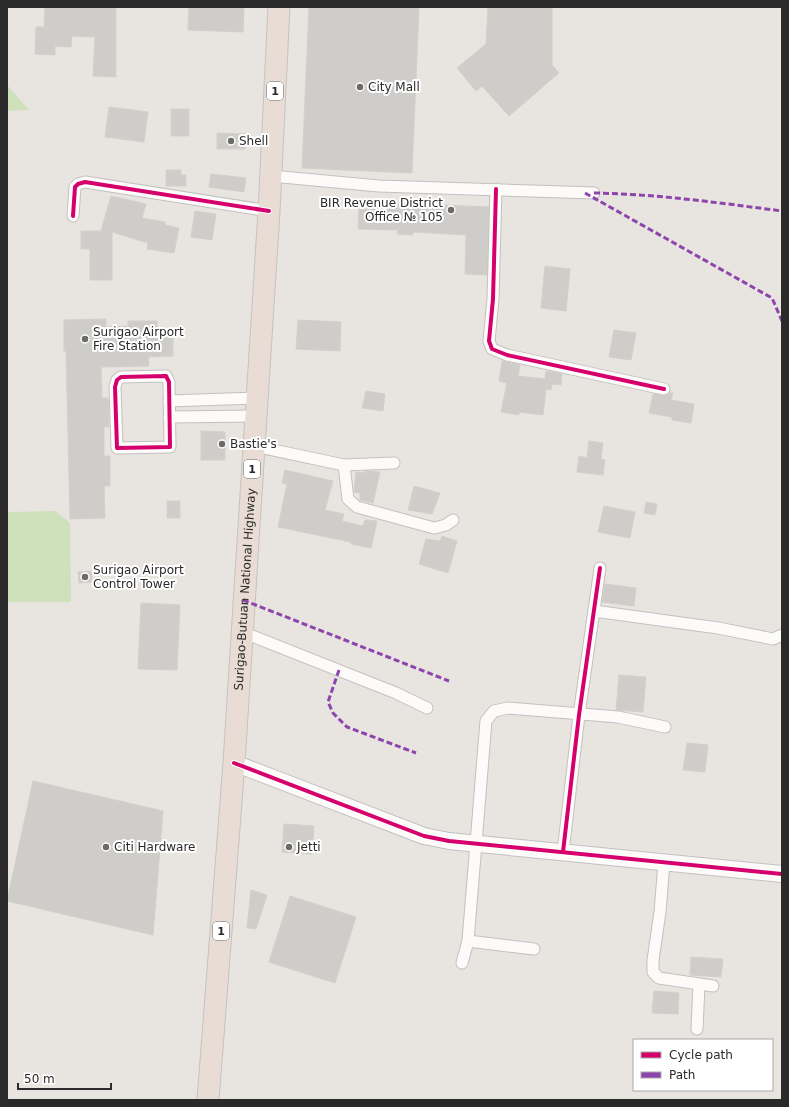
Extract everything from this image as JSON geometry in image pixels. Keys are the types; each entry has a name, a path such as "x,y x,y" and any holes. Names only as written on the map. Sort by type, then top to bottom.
{"highway":[{"name":"Surigao-Butuan National Highway","path":"208,1100 234,763 256,407 270,211 279,7"}],"street":[{"path":"271,176 379,186 594,193"},
{"path":"73,216 75,187 78,184 86,182 270,211"},
{"path":"496,189 493,299 489,341 492,349 507,355 664,389"},
{"path":"166,376 169,382 169,401 170,447 117,448 115,387 117,380 121,377 166,376"},
{"path":"169,401 256,407"},
{"path":"169,417 256,407"},
{"path":"254,446 344,465 394,463"},
{"path":"344,465 346,493 348,499 357,507 434,528 446,525 454,520"},
{"path":"563,852 579,715 600,568"},
{"path":"594,611 718,628 773,639 782,635"},
{"path":"242,632 382,687 427,708"},
{"path":"462,963 468,941 486,721 494,711 508,708 618,717 665,727"},
{"path":"234,763 424,836 476,844 782,874"},
{"path":"664,863 660,912 653,960 653,972 659,978 713,986"},
{"path":"468,941 534,949"},
{"path":"697,1029 699,985"}],"green space":[{"path":"7,85 29,110 7,111"},
{"path":"55,511 70,523 71,602 7,602 7,512"}],"building":[{"path":"45,7 116,7 116,77 93,76 95,37 72,36 71,47 55,46 55,55 35,54 36,27 44,27"},
{"path":"189,7 244,7 243,32 188,30"},
{"name":"City Mall","path":"309,7 419,7 412,173 302,168"},
{"path":"488,7 552,7 552,65 559,73 509,116 482,86 476,91 457,68 486,44"},
{"path":"109,107 148,112 144,142 105,137"},
{"path":"171,109 189,109 189,136 171,136"},
{"name":"Shell","path":"217,133 245,134 245,149 217,149"},
{"path":"166,170 181,170 181,175 186,175 186,186 166,186"},
{"path":"211,174 246,178 244,192 209,187"},
{"path":"111,196 146,204 142,218 165,222 165,225 179,228 174,253 147,249 148,243 112,232 112,280 90,280 90,249 81,249 81,231 101,231"},
{"path":"370,202 489,207 487,275 465,274 466,235 413,232 413,235 397,234 398,230 358,229 359,209 370,209"},
{"path":"195,211 216,214 212,240 191,237"},
{"path":"545,266 570,269 566,311 541,308"},
{"path":"106,319 106,327 128,326 128,321 157,321 157,331 173,331 173,356 148,357 149,366 101,367 102,398 108,398 109,427 104,427 104,456 110,456 110,486 104,486 105,518 70,519 64,320"},
{"path":"298,320 341,322 340,351 296,349"},
{"path":"614,330 636,333 631,360 609,357"},
{"path":"502,361 520,365 518,376 545,379 546,371 562,374 561,385 552,384 551,390 546,389 543,415 519,412 519,415 501,412 507,383 499,381"},
{"path":"366,391 385,394 383,411 362,408"},
{"path":"673,393 671,400 694,404 691,423 672,420 672,417 649,413 653,394 666,396"},
{"path":"201,431 225,432 225,460 201,460"},
{"path":"589,441 603,443 601,459 605,460 603,475 577,472 579,456 587,458"},
{"path":"285,470 333,481 325,510 344,514 342,521 363,526 365,520 377,521 371,548 351,544 351,542 278,527 287,484 282,483"},
{"path":"365,471 380,472 373,503 360,500 360,493 354,492 356,472 364,473"},
{"path":"414,486 440,493 432,514 408,510"},
{"path":"167,501 180,501 180,518 167,518"},
{"path":"646,502 657,504 655,515 644,513"},
{"path":"604,506 635,512 630,538 598,532"},
{"path":"442,536 457,541 448,573 419,564 426,539 440,541"},
{"name":"Surigao Airport Control Tower","path":"91,571 92,582 79,583 78,572"},
{"path":"605,584 636,588 634,606 602,602"},
{"path":"141,603 180,605 177,670 138,669"},
{"path":"619,675 646,677 643,712 616,710"},
{"path":"687,743 708,745 705,772 683,770"},
{"name":"Citi Hardware","path":"33,781 163,811 153,935 7,901"},
{"path":"284,824 314,826 312,854 282,852"},
{"path":"251,890 267,895 256,929 247,928"},
{"path":"290,896 356,917 335,983 269,962"},
{"path":"691,957 723,959 721,977 690,975"},
{"path":"654,991 679,993 678,1014 652,1013"}],"marked path":[{"path":"585,193 772,298 782,321"},
{"path":"594,193 665,197 782,211"},
{"path":"243,600 449,681"},
{"path":"339,670 328,702 333,713 347,727 416,753"}],"cycle path":[{"path":"73,216 75,187 78,184 85,182 269,211"},
{"path":"496,189 493,299 489,341 492,349 507,355 664,389"},
{"path":"166,376 169,382 170,447 117,448 115,387 117,380 121,377 166,376"},
{"path":"563,852 579,715 600,568"},
{"path":"234,763 424,836 449,841 782,874"}],"place":[{"name":"City Mall","path":"360,87"},
{"name":"Shell","path":"231,141"},
{"name":"BIR Revenue District Office № 105","path":"451,210"},
{"name":"Surigao Airport Fire Station","path":"85,339"},
{"name":"Bastie's","path":"222,444"},
{"name":"Surigao Airport Control Tower","path":"85,577"},
{"name":"Citi Hardware","path":"106,847"},
{"name":"Jetti","path":"289,847"}]}
